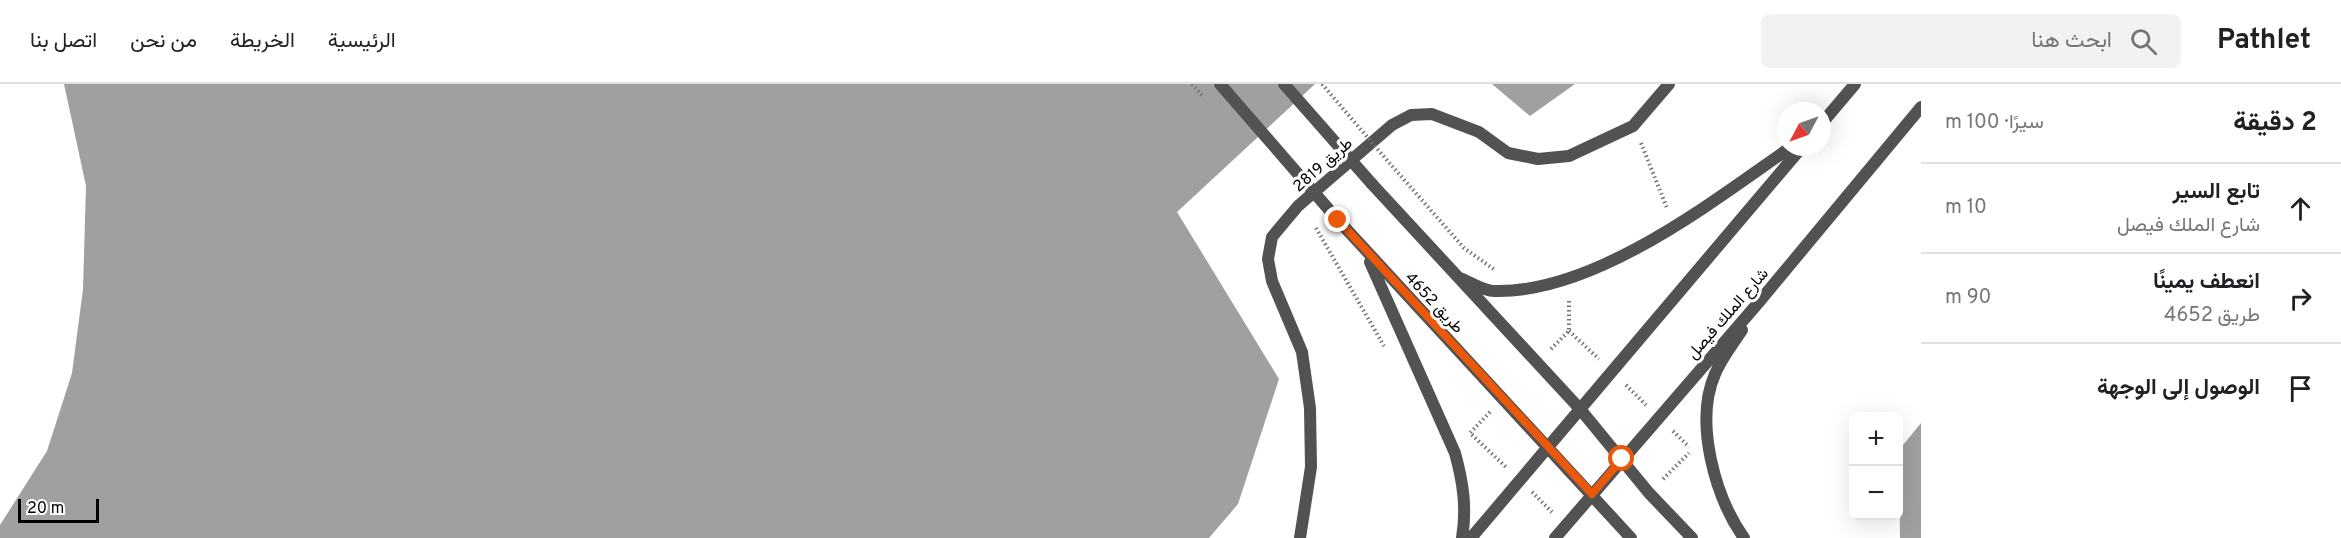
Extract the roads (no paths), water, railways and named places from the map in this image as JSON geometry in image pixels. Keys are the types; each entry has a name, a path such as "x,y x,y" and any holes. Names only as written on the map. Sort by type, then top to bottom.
{"street":[{"name":"طريق 4652","path":"1220,84 1366,253 1631,538"},
{"name":"طريق 4652","path":"1284,84 1372,184 1580,409 1692,538"},
{"name":"طريق 2819","path":"1300,538 1311,467 1310,408 1302,352 1272,281 1268,259 1272,237 1307,198 1392,125 1411,115 1432,114 1479,132 1508,153 1539,159 1569,156 1634,126 1670,84"},
{"path":"1831,112 1855,84"},
{"name":"شارع الملك فيصل","path":"1555,538 1759,302 1921,107"},
{"path":"1456,276 1492,291 1522,289 1570,276 1611,261 1675,228 1778,156"},
{"path":"1471,538 1794,156"},
{"path":"1366,253 1455,453 1464,485 1466,518 1462,538"},
{"path":"1744,538 1714,477 1707,415 1714,375 1759,302"}]}
